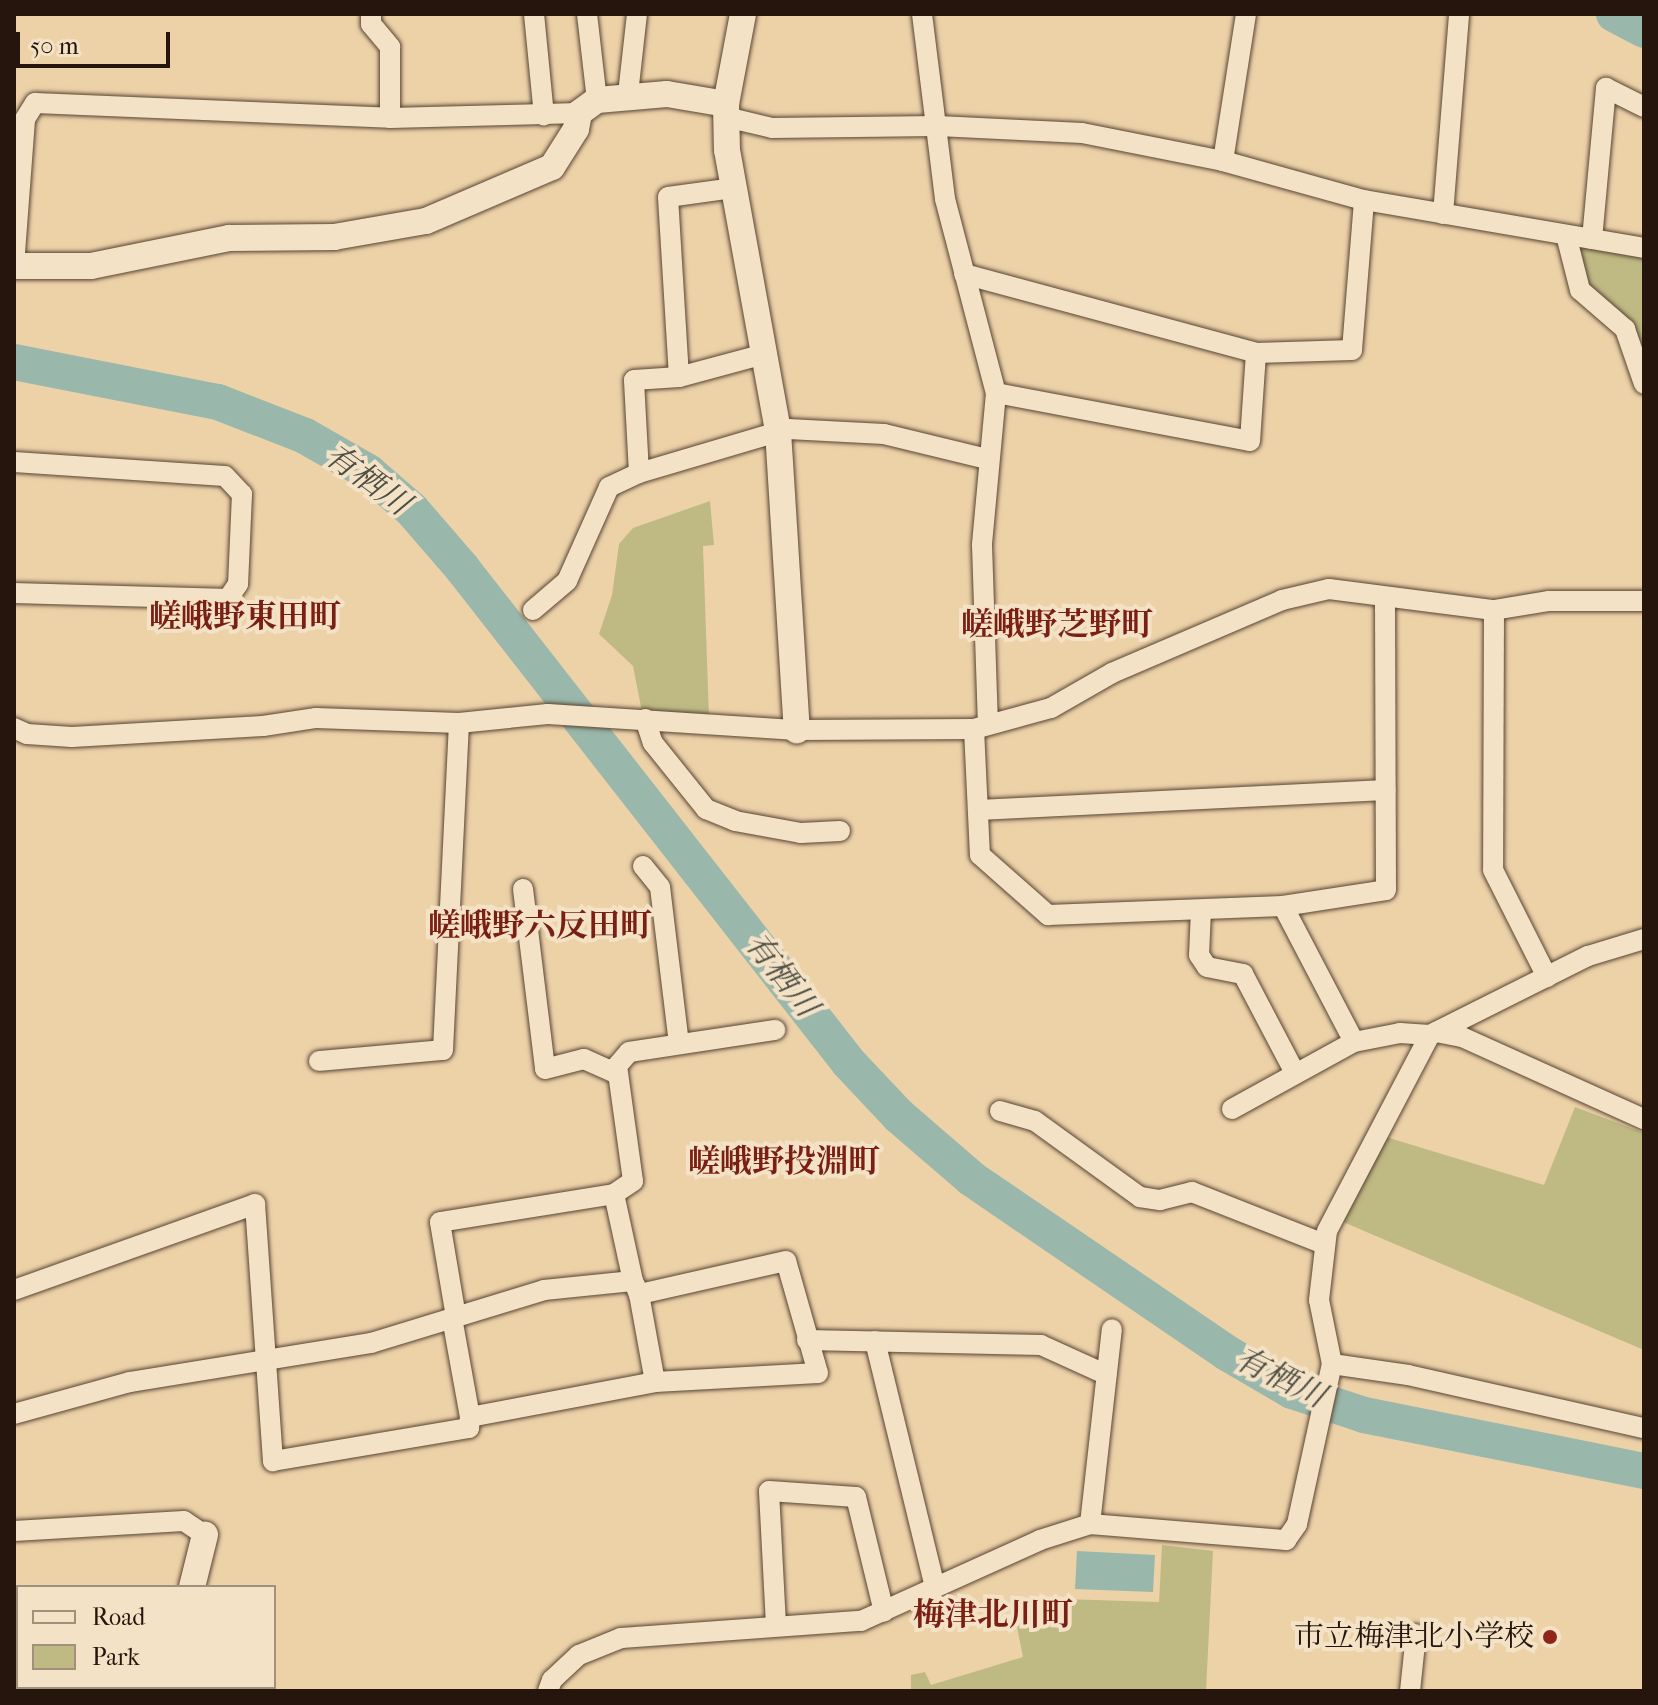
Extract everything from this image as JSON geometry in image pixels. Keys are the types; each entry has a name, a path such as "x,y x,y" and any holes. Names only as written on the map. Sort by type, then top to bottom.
{"street":[{"path":"371,14 371,24 390,47 390,118"},
{"path":"534,14 544,116"},
{"path":"587,14 588,106 552,167 426,221 334,237 229,238 91,266 15,266 25,119 35,103 390,118 544,116 588,106 628,94 726,110 772,128 938,126 1082,133 1223,161 1364,200 1644,248"},
{"path":"628,94 637,14"},
{"path":"743,14 726,110 734,188 778,431 797,730"},
{"path":"922,14 927,76 938,126 945,199 996,393 987,459 982,559 980,855 1048,915 1283,906 1386,890 1385,598"},
{"path":"1223,161 1246,14"},
{"path":"1443,214 1459,14"},
{"path":"1592,239 1606,88 1644,107"},
{"path":"679,377 668,197 734,188"},
{"path":"964,274 1256,353 1352,350 1360,292 1364,200"},
{"path":"1566,235 1580,290 1625,329 1644,384"},
{"path":"996,393 1250,441 1256,353"},
{"path":"639,473 634,380 679,377 764,354"},
{"path":"533,610 567,581 609,487 639,473 778,431 869,432 987,459"},
{"path":"14,462 225,476 242,494 238,584 228,599 14,593"},
{"path":"14,728 49,738 263,726 316,718 459,723 548,714 797,730 981,725 1051,708 1112,673 1282,600 1329,589 1494,610 1549,601 1644,601"},
{"path":"1494,610 1493,870 1547,977"},
{"path":"645,719 653,743 706,809 735,821 801,833 840,831"},
{"path":"319,1061 443,1050 459,723"},
{"path":"978,810 1386,790"},
{"path":"643,866 660,887 679,1044"},
{"path":"523,889 545,1069 584,1059 618,1074"},
{"path":"1283,906 1354,1042"},
{"path":"1201,910 1199,955 1207,967 1243,974 1295,1073"},
{"path":"548,1691 552,1680 579,1655 621,1638 861,1621 1040,1540 1090,1524 1286,1540 1297,1524 1330,1372 1319,1300 1324,1244 1433,1034 1588,956 1644,939"},
{"path":"14,1290 255,1204 273,1461 469,1428 470,1417 440,1222 614,1194 633,1181 617,1066 629,1052 775,1030"},
{"path":"1232,1109 1354,1042 1400,1033 1462,1037 1644,1119"},
{"path":"1000,1111 1035,1121 1140,1197 1160,1200 1192,1192 1324,1244"},
{"path":"614,1194 655,1382"},
{"path":"15,1411 130,1382 264,1363 371,1343 544,1290 636,1287 786,1261 818,1373 655,1382 470,1417"},
{"path":"1090,1524 1112,1329"},
{"path":"807,1340 1041,1345 1107,1375"},
{"path":"875,1341 935,1587"},
{"path":"1330,1372 1408,1375 1644,1428"},
{"path":"776,1625 769,1491 856,1497 884,1612"},
{"path":"14,1531 184,1521 205,1535 192,1585"},
{"path":"1410,1691 1416,1634"}],"green space":[{"path":"1570,239 1644,253 1644,375 1595,300"},
{"path":"710,501 714,545 703,546 709,717 642,712 633,666 599,634 612,595 619,544 633,528"},
{"path":"1575,1107 1644,1133 1644,1350 1343,1222 1386,1137 1544,1185"},
{"path":"1162,1545 1213,1551 1206,1691 911,1691 911,1675 925,1672 931,1685 1023,1657 1013,1607 1062,1609 1063,1599 1159,1602"}],"shaded area":[{"path":"1077,1551 1155,1555 1153,1592 1075,1589"}],"waterway":[{"path":"1614,14 1644,30"},
{"name":"有栖川","path":"14,362 218,402 305,436 368,472 412,510 462,568 849,1063 899,1116 972,1179 1227,1353 1292,1391 1364,1415 1644,1471"}],"place":[{"name":"市立梅津北小学校","path":"1550,1637"}],"district":[{"name":"嵯峨野東田町","path":"245,617"},
{"name":"嵯峨野芝野町","path":"1057,625"},
{"name":"嵯峨野六反田町","path":"540,926"},
{"name":"嵯峨野投淵町","path":"784,1162"},
{"name":"梅津北川町","path":"993,1615"}]}
